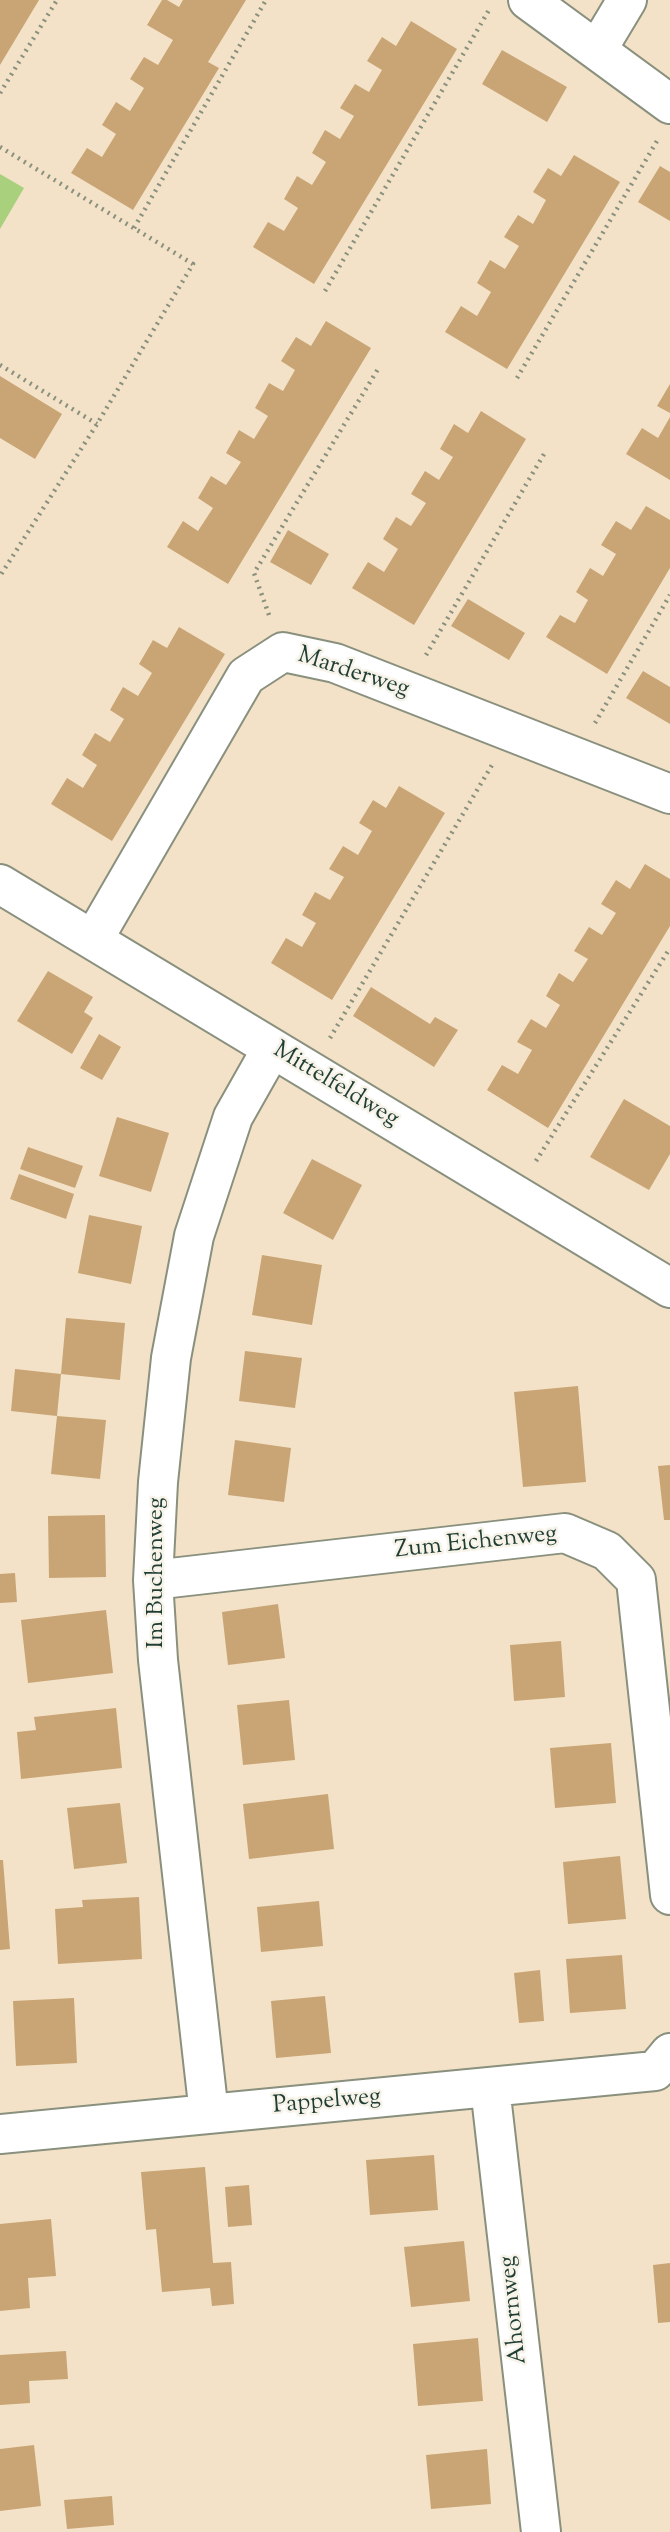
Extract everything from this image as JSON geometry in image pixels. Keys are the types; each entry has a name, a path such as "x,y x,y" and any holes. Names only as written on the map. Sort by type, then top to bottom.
{"street":[{"path":"528,0 597,50 667,117"},
{"path":"597,50 627,0"},
{"name":"Marderweg","path":"93,940 246,676 283,652 335,663 670,794"},
{"name":"Mittelfeldweg","path":"0,884 670,1288"},
{"name":"Im Buchenweg","path":"209,2114 158,1660 153,1580 158,1482 171,1358 194,1236 233,1117 272,1048"},
{"name":"Zum Eichenweg","path":"153,1580 565,1533 607,1551 636,1580 670,1895"},
{"name":"Pappelweg","path":"0,2134 490,2087 662,2062"},
{"name":"Ahornweg","path":"490,2087 541,2532"}],"path":[{"path":"0,93 57,0"},
{"path":"134,228 266,0"},
{"path":"325,291 494,0"},
{"path":"517,379 667,117"},
{"path":"0,146 193,264 97,425 0,576"},
{"path":"0,365 97,425"},
{"path":"283,652 254,573 377,369"},
{"path":"406,690 544,454"},
{"path":"576,757 670,595"},
{"path":"310,1072 512,731"},
{"path":"515,1195 670,948"}],"green space":[{"path":"0,174 24,188 0,229"}],"building":[{"path":"0,0 39,0 0,65"},
{"path":"162,0 179,7 183,0 246,0 208,62 219,68 133,210 71,173 87,148 102,157 116,134 102,125 116,102 130,111 144,88 130,79 144,57 158,65 173,40 147,25"},
{"path":"411,21 457,49 314,284 253,247 268,222 284,231 298,208 284,199 297,176 312,185 326,162 312,153 325,130 340,139 354,116 340,108 355,84 369,92 382,70 367,61 382,37 396,46"},
{"path":"502,50 567,87 547,122 482,84"},
{"path":"574,155 620,182 507,369 445,332 461,306 477,316 491,292 477,283 490,260 505,269 519,246 504,237 518,215 533,224 546,200 533,192 548,168 561,176"},
{"path":"660,166 670,172 670,221 638,202"},
{"path":"326,321 371,348 228,584 167,547 183,521 198,531 213,508 198,498 211,476 226,485 241,462 226,453 239,430 254,439 268,416 255,408 269,383 283,391 295,370 281,361 296,337 311,346"},
{"path":"0,376 62,414 35,459 0,438"},
{"path":"670,384 670,413 657,406"},
{"path":"481,411 526,439 414,625 352,588 368,562 384,572 398,549 383,539 396,517 411,526 426,503 411,494 425,471 439,480 453,457 440,449 454,424 468,433"},
{"path":"670,417 670,480 626,454 642,428 658,438"},
{"path":"646,506 670,520 670,568 607,674 546,637 560,615 575,623 588,600 576,592 590,568 603,576 616,554 601,545 616,521 631,530"},
{"path":"288,530 329,554 311,585 270,562"},
{"path":"468,599 525,633 509,660 451,626"},
{"path":"179,627 225,654 112,841 51,804 67,778 83,788 97,765 82,755 95,733 110,742 124,719 110,710 123,687 138,696 152,673 139,664 153,640 167,648"},
{"path":"643,671 670,687 670,724 626,698"},
{"path":"399,786 445,813 332,1000 271,963 286,938 302,947 316,923 302,915 315,892 330,900 344,877 329,869 343,846 358,855 372,831 359,823 373,800 386,808"},
{"path":"645,864 670,879 670,926 548,1128 487,1090 502,1065 518,1074 532,1050 517,1042 531,1019 546,1028 560,1005 546,996 559,973 573,982 588,959 574,951 589,927 602,935 616,913 601,904 616,880 630,889"},
{"path":"48,971 93,997 84,1012 93,1018 72,1054 17,1021"},
{"path":"371,987 430,1024 435,1017 458,1030 434,1067 353,1016"},
{"path":"99,1034 121,1047 102,1080 80,1068"},
{"path":"624,1099 670,1126 670,1154 649,1190 590,1157"},
{"path":"117,1117 169,1133 151,1192 99,1176"},
{"path":"28,1147 83,1166 75,1188 20,1169"},
{"path":"312,1159 362,1185 333,1240 283,1213"},
{"path":"19,1174 74,1194 66,1219 10,1199"},
{"path":"89,1215 142,1226 131,1284 78,1273"},
{"path":"262,1255 322,1265 312,1325 252,1315"},
{"path":"66,1318 125,1323 120,1380 61,1374"},
{"path":"245,1351 302,1358 295,1408 239,1401"},
{"path":"15,1369 61,1374 57,1416 11,1411"},
{"path":"578,1386 586,1482 523,1487 514,1392"},
{"path":"57,1416 106,1420 100,1479 51,1474"},
{"path":"235,1440 291,1448 284,1502 228,1495"},
{"path":"670,1465 670,1520 664,1520 658,1466"},
{"path":"105,1515 106,1577 49,1578 48,1516"},
{"path":"15,1573 17,1602 0,1603 0,1574"},
{"path":"278,1604 285,1658 228,1665 222,1612"},
{"path":"106,1610 113,1673 28,1683 21,1620"},
{"path":"561,1641 565,1697 514,1701 510,1645"},
{"path":"289,1700 295,1760 243,1765 237,1705"},
{"path":"116,1708 122,1768 21,1779 17,1732 36,1730 34,1717"},
{"path":"611,1743 616,1803 555,1808 550,1748"},
{"path":"328,1794 334,1849 249,1859 243,1804"},
{"path":"120,1803 127,1863 74,1869 67,1808"},
{"path":"620,1856 626,1919 568,1924 563,1862"},
{"path":"0,1860 3,1860 10,1949 0,1950"},
{"path":"139,1897 142,1959 58,1964 55,1909 83,1907 82,1900"},
{"path":"319,1901 323,1946 261,1952 257,1907"},
{"path":"622,1955 626,2009 570,2013 566,1959"},
{"path":"540,1970 544,2021 519,2023 514,1973"},
{"path":"325,1996 331,2053 276,2058 271,2001"},
{"path":"74,1998 77,2063 16,2066 13,2001"},
{"path":"434,2155 438,2210 370,2215 366,2160"},
{"path":"205,2167 213,2263 231,2262 234,2304 212,2306 210,2288 162,2292 156,2229 146,2230 141,2172"},
{"path":"249,2185 252,2225 228,2227 225,2187"},
{"path":"51,2219 56,2276 28,2278 30,2308 0,2311 0,2224"},
{"path":"464,2241 470,2301 411,2307 404,2247"},
{"path":"670,2263 670,2322 658,2323 653,2265"},
{"path":"478,2338 483,2401 418,2406 413,2344"},
{"path":"66,2351 68,2379 29,2381 30,2403 0,2405 0,2355"},
{"path":"34,2445 41,2506 0,2511 0,2449"},
{"path":"487,2449 491,2504 431,2509 426,2455"},
{"path":"112,2496 114,2525 67,2529 64,2500"}]}
